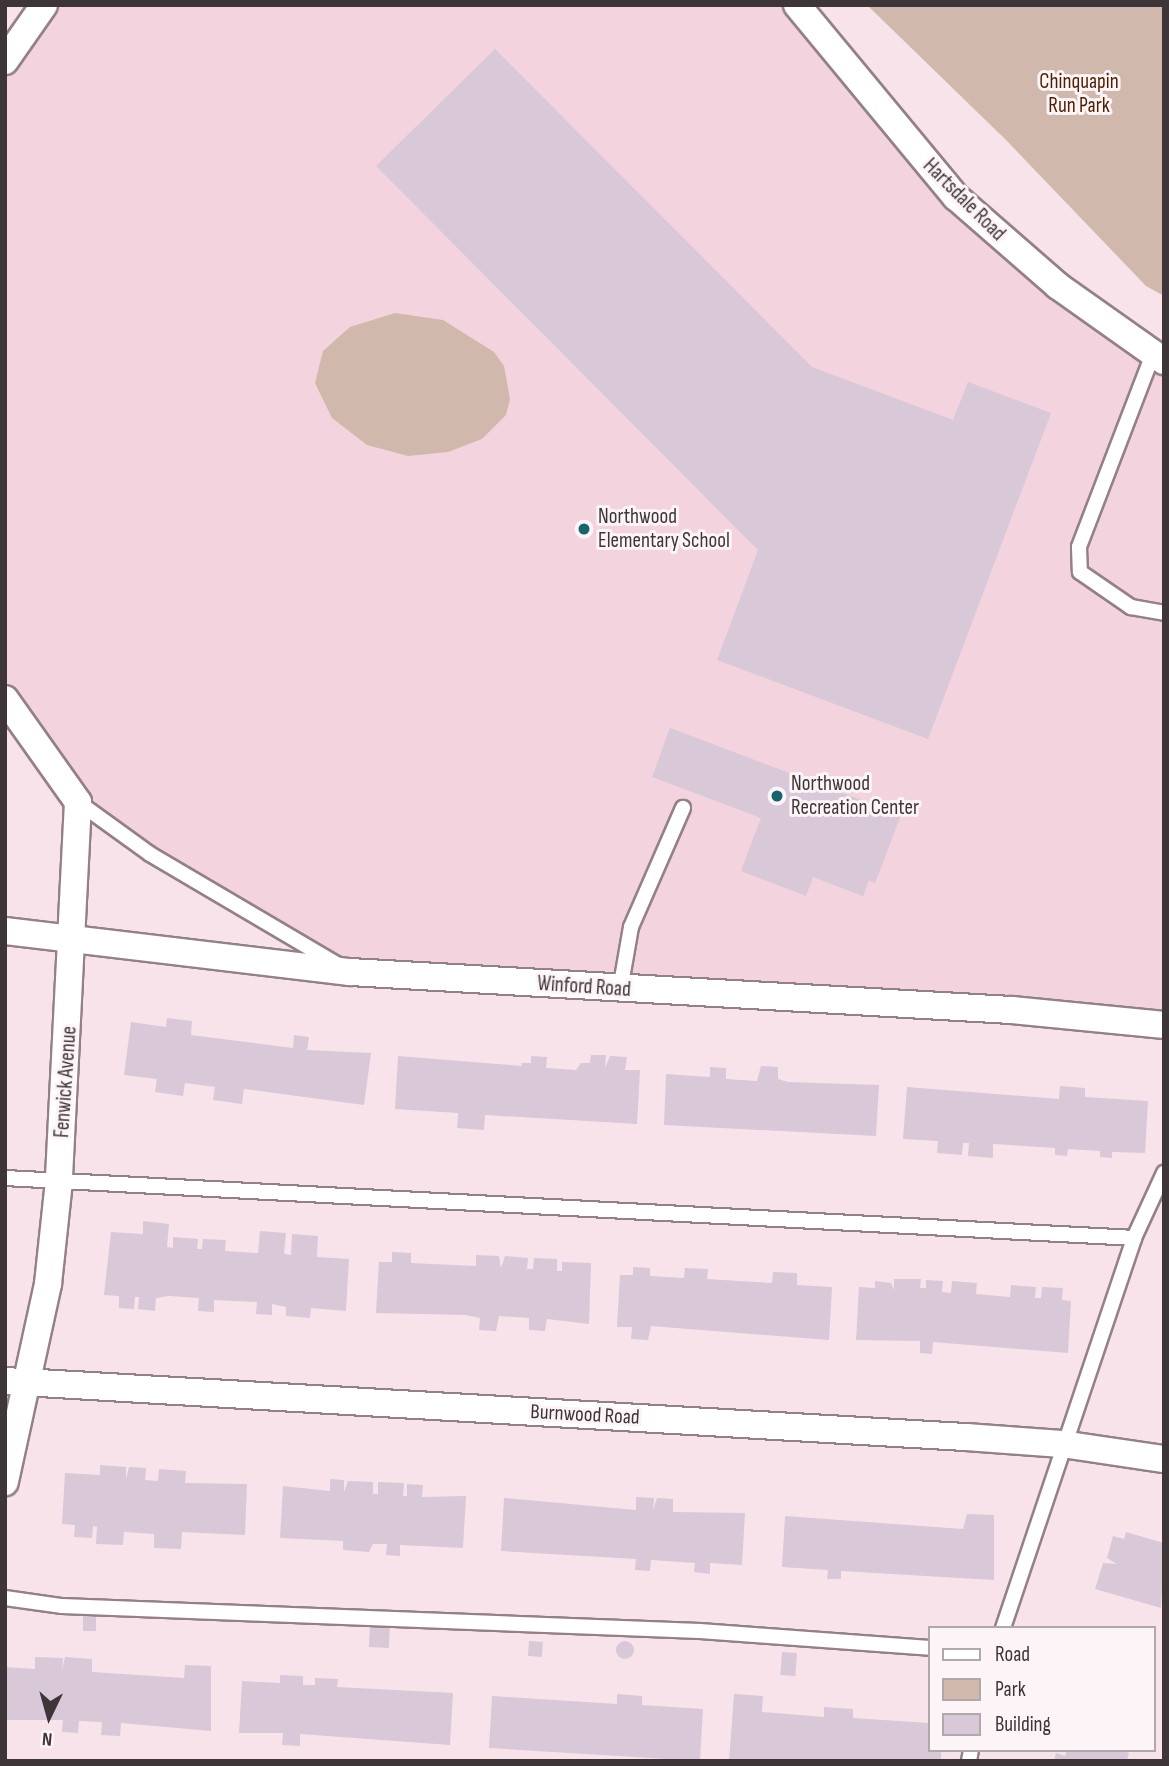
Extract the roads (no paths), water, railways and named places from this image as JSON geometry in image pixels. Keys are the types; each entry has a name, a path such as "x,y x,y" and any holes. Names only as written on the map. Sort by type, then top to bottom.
{"street":[{"path":"5,61 15,28 44,5"},
{"name":"Hartsdale Road","path":"797,5 951,192 1058,286 1158,357"},
{"path":"9,708 78,802"},
{"name":"Fenwick Avenue","path":"5,1482 17,1382 48,1284 59,1181 75,936 78,802"},
{"name":"Winford Road","path":"5,931 75,936 350,972 620,990 1012,1010 1164,1026"},
{"name":"Burnwood Road","path":"17,1382 1062,1444 1164,1459"}],"lane":[{"path":"1158,357 1079,547 1080,572 1131,607 1164,613"},
{"path":"78,802 150,854 350,972"},
{"path":"620,990 631,927 683,808"},
{"path":"1004,1626 1062,1444 1134,1238 1164,1173"},
{"path":"5,1178 1134,1238"},
{"path":"5,1598 62,1606 700,1631 928,1647"}],"place":[{"name":"Northwood Elementary School","path":"584,529"},
{"name":"Northwood Recreation Center","path":"777,796"}],"park label":[{"name":"Chinquapin Run Park","path":"1079,94"}]}
